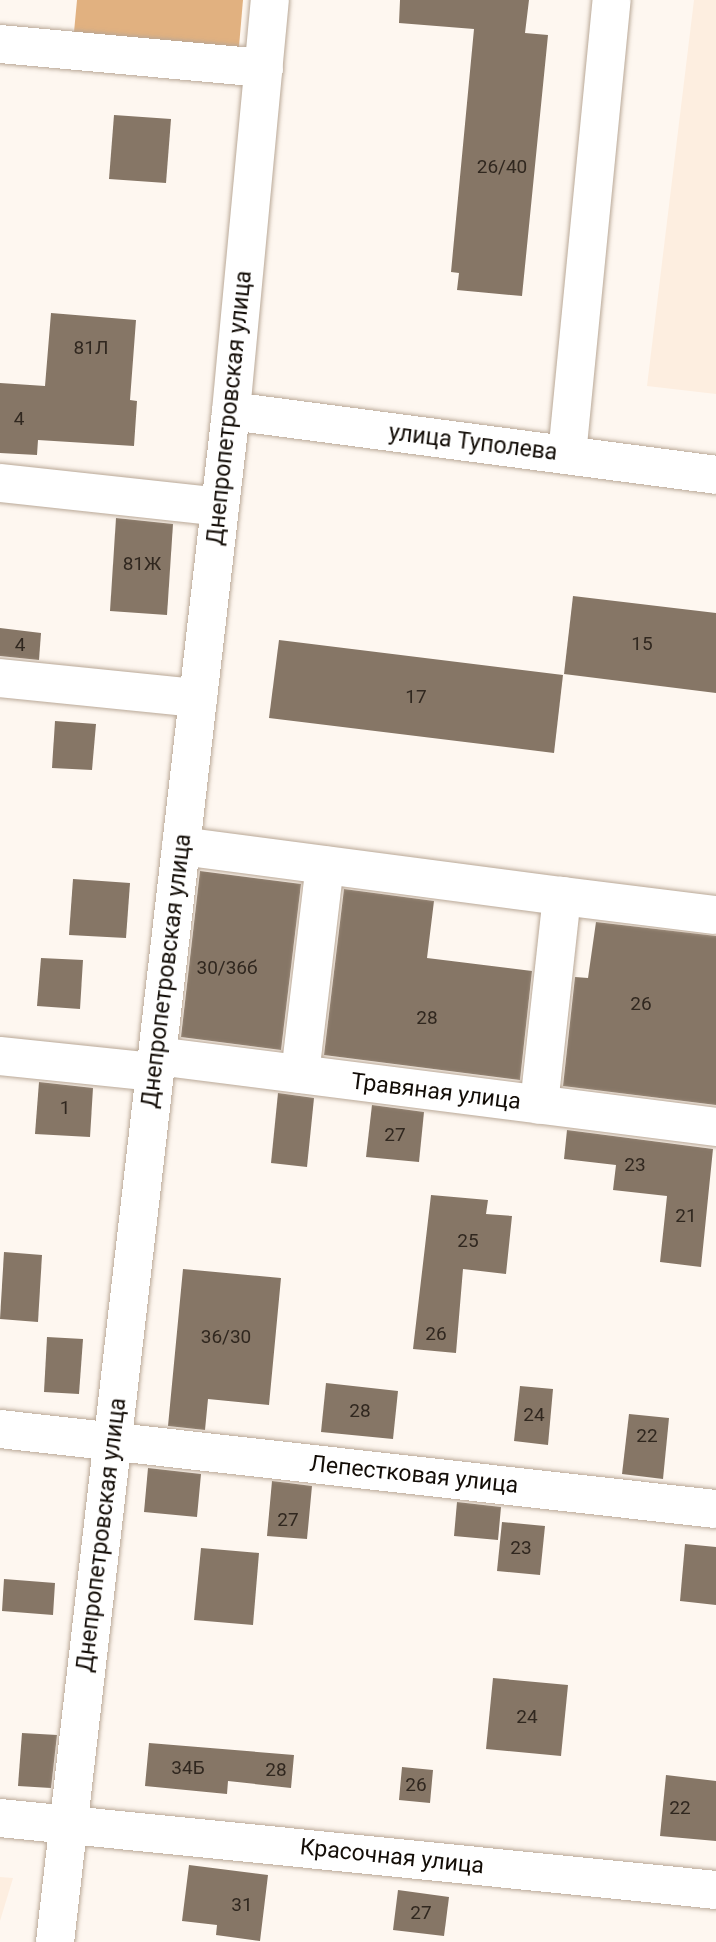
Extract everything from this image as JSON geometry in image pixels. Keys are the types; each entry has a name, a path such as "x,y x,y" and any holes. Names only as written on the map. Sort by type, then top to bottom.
{"street":[{"name":"Днепропетровская улица","path":"55,1942 231,411 270,0"},
{"path":"567,455 612,0"},
{"path":"0,44 264,68"},
{"name":"улица Туполева","path":"231,411 716,475"},
{"path":"0,483 220,507"},
{"path":"0,678 198,698"},
{"path":"181,846 715,915"},
{"path":"300,1074 325,865"},
{"path":"539,1105 562,896"},
{"name":"Травяная улица","path":"0,1056 300,1074 716,1128"},
{"name":"Лепестковая улица","path":"0,1429 716,1509"},
{"name":"Красочная улица","path":"0,1818 716,1890"}],"shaded area":[{"path":"77,0 243,0 238,58 73,43"},
{"path":"694,0 716,0 716,394 647,386"},
{"path":"0,1877 13,1878 0,1921"}],"building":[{"path":"400,0 529,0 525,33 548,35 522,296 457,290 459,273 451,272 474,29 399,23"},
{"path":"114,115 171,119 166,183 109,179"},
{"path":"51,313 136,320 130,400 137,401 134,446 38,440 37,455 0,453 0,383 45,386"},
{"path":"116,518 173,524 167,615 110,611"},
{"path":"573,596 716,613 716,693 564,674"},
{"path":"0,628 41,633 39,660 0,656"},
{"path":"279,640 563,675 554,753 269,718"},
{"path":"55,721 96,724 92,770 52,768"},
{"path":"200,871 301,884 281,1050 181,1037"},
{"path":"73,879 130,883 126,938 69,935"},
{"path":"344,889 434,901 427,958 532,971 520,1080 324,1055"},
{"path":"596,922 716,936 716,1105 563,1086 575,977 588,978"},
{"path":"41,958 83,960 80,1009 37,1006"},
{"path":"39,1082 93,1088 90,1137 35,1134"},
{"path":"278,1093 314,1098 307,1167 271,1163"},
{"path":"372,1105 424,1112 419,1162 366,1157"},
{"path":"567,1130 713,1149 701,1267 660,1262 667,1196 613,1190 616,1165 564,1159"},
{"path":"431,1195 488,1200 486,1214 512,1216 506,1274 463,1269 456,1353 413,1349"},
{"path":"4,1252 42,1255 38,1322 0,1319"},
{"path":"183,1269 281,1278 269,1405 208,1399 205,1430 168,1426"},
{"path":"47,1337 83,1339 79,1394 44,1392"},
{"path":"326,1383 398,1391 393,1439 321,1432"},
{"path":"520,1386 553,1389 548,1445 514,1441"},
{"path":"629,1414 669,1418 663,1479 622,1474"},
{"path":"148,1468 201,1474 197,1517 144,1512"},
{"path":"272,1481 312,1486 307,1539 267,1536"},
{"path":"457,1502 501,1507 498,1540 454,1536"},
{"path":"502,1522 545,1526 540,1575 497,1571"},
{"path":"685,1544 716,1547 716,1605 680,1601"},
{"path":"201,1548 259,1553 253,1625 194,1620"},
{"path":"4,1579 55,1583 53,1615 2,1611"},
{"path":"493,1678 568,1685 561,1756 486,1749"},
{"path":"22,1733 57,1735 51,1788 18,1786"},
{"path":"149,1743 294,1755 291,1788 228,1781 227,1794 145,1786"},
{"path":"402,1767 433,1770 430,1803 399,1800"},
{"path":"666,1775 716,1781 716,1841 660,1836"},
{"path":"189,1865 268,1875 260,1941 216,1935 217,1925 182,1921"},
{"path":"398,1890 449,1897 444,1936 393,1930"}]}
